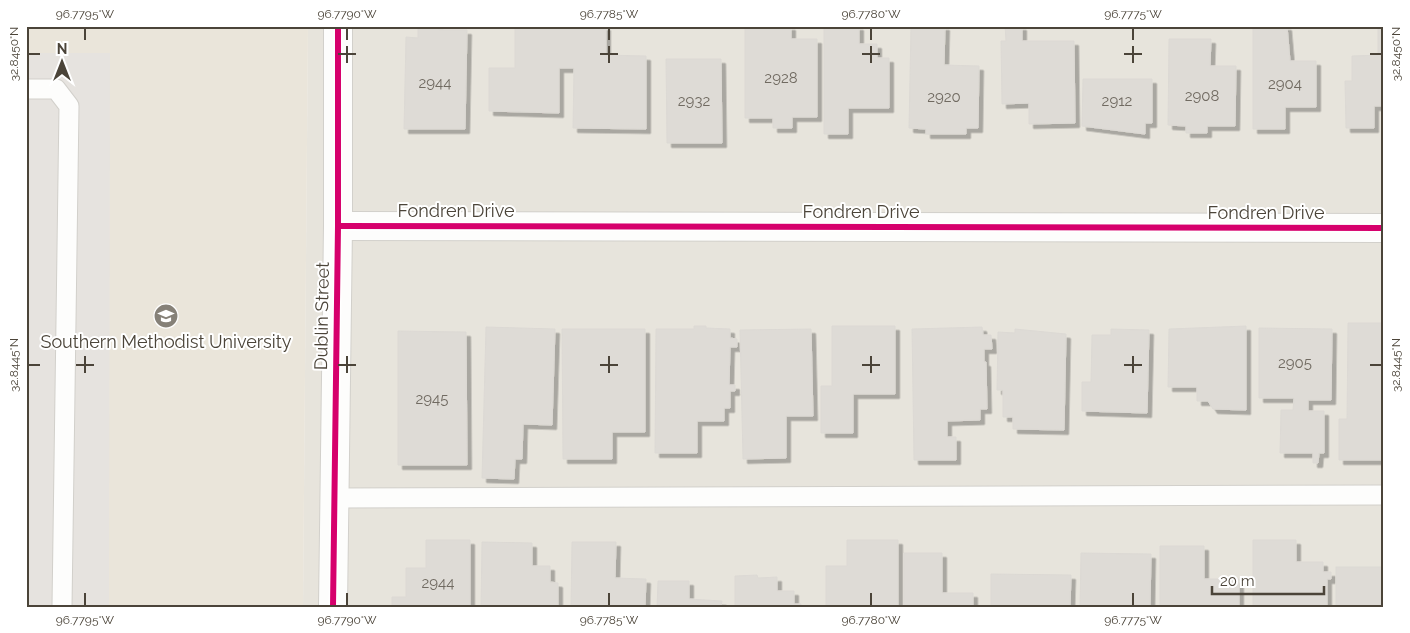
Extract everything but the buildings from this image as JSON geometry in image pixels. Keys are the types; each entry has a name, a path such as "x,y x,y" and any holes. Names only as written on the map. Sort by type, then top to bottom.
{"street":[{"name":"Dublin Street","path":"333,607 338,226 338,26"},
{"name":"Fondren Drive","path":"338,226 1384,228"}],"lane":[{"path":"26,89 56,89 69,106 62,607"},
{"path":"334,498 1384,495"}],"shaded area":[{"name":"Southern Methodist University","path":"26,26 308,26 303,607 26,607"},
{"path":"308,26 1384,26 1384,607 303,607"},
{"path":"26,53 110,53 109,607 26,607"}],"cycle path":[{"path":"333,607 338,226 338,26"},
{"path":"338,226 1384,228"}],"place":[{"name":"Southern Methodist University","path":"166,316"}]}
